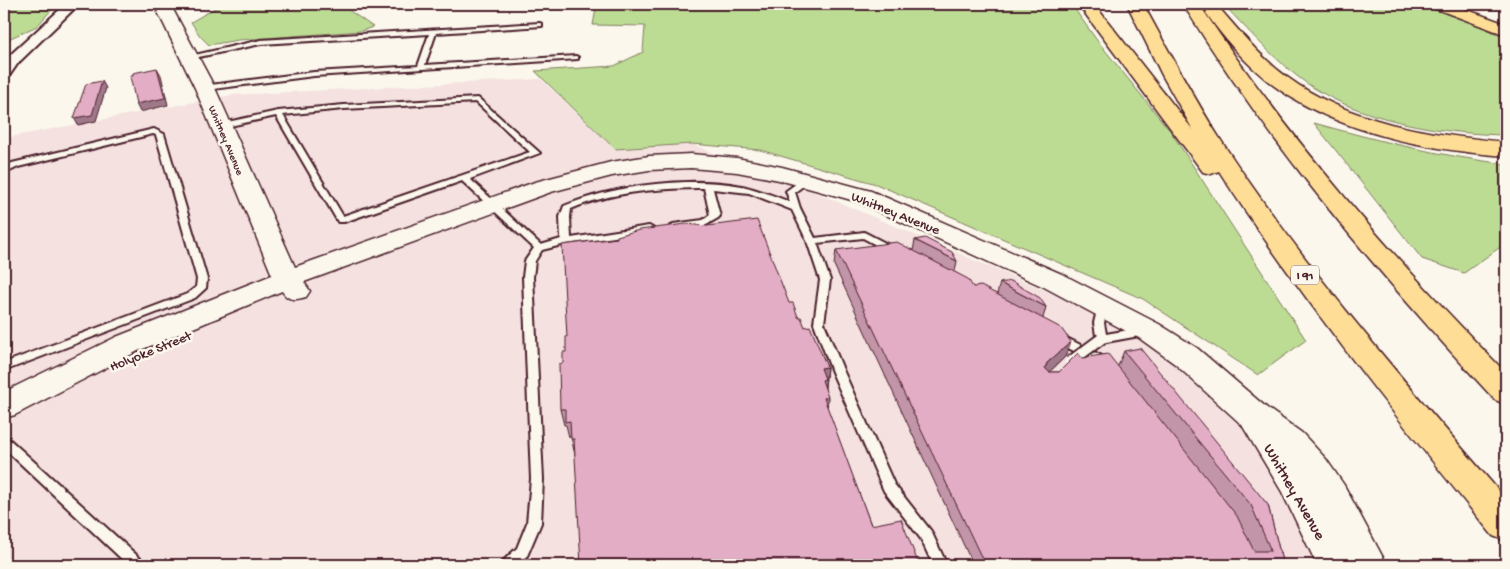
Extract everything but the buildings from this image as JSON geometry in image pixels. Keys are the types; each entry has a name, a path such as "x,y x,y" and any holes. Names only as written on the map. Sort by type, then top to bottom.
{"highway":[{"path":"1086,4 1192,145 1343,325"},
{"name":"I 91","path":"1135,4 1183,94 1269,226 1343,325 1506,525"},
{"path":"1191,4 1261,109 1306,167 1392,270 1506,392"},
{"path":"1205,4 1269,72 1288,87 1316,102 1356,118 1405,133 1465,145 1506,149"},
{"path":"1437,4 1506,30"},
{"path":"1460,4 1506,21"}],"main road":[{"name":"Whitney Avenue","path":"162,4 205,88 220,126 292,285 429,237 494,206 586,174 649,163 691,161 737,165 863,196 964,240 1101,315 1186,356 1255,417 1290,442 1314,469 1331,496 1368,565"},
{"name":"Holyoke Street","path":"4,407 292,285"},
{"name":"Whitney Avenue","path":"1255,417 1295,483 1337,565"}],"street":[{"path":"4,73 14,60 74,4"}],"lane":[{"path":"189,57 261,42 540,25"},
{"path":"421,67 432,32"},
{"path":"205,88 274,78 576,58"},
{"path":"220,126 278,113 344,107 478,100 536,153 341,220 278,113"},
{"path":"4,172 14,165 154,131 160,134 202,279 201,288 190,296 4,367"},
{"path":"464,178 539,248"},
{"path":"804,181 790,191 812,241 825,280 819,323 838,372 889,487 926,535 940,565"},
{"path":"566,241 565,217 567,208 589,198 660,187 708,186 739,188 796,208"},
{"path":"508,565 522,552 534,523 537,479 528,277 530,262 539,248 566,241 706,222 716,216 708,186"},
{"path":"812,241 864,235 906,257"},
{"path":"1101,315 1101,339"},
{"path":"1049,333 1105,362 1111,370"},
{"path":"1066,366 1101,339 1137,333"},
{"path":"4,441 138,565"}],"shaded area":[{"path":"541,79 615,149 692,144 773,178 805,188 1087,308 1150,343 1245,421 1293,493 1325,565 4,565 4,138 232,95"}],"green space":[{"path":"4,4 54,4 54,7 37,26 4,41"},
{"path":"222,4 350,4 350,11 373,27 361,31 238,40 209,45 200,36 191,22"},
{"path":"567,4 1071,4 1096,39 1171,132 1306,340 1258,375 1143,299 876,184 760,150 692,144 615,149 535,71 614,66 643,52 645,26 593,25 596,9"},
{"path":"1223,4 1418,4 1471,22 1506,38 1506,135 1434,129 1385,118 1339,102 1306,83 1293,73 1268,51"},
{"path":"1314,123 1410,147 1506,164 1506,243 1464,273 1422,259"}]}
